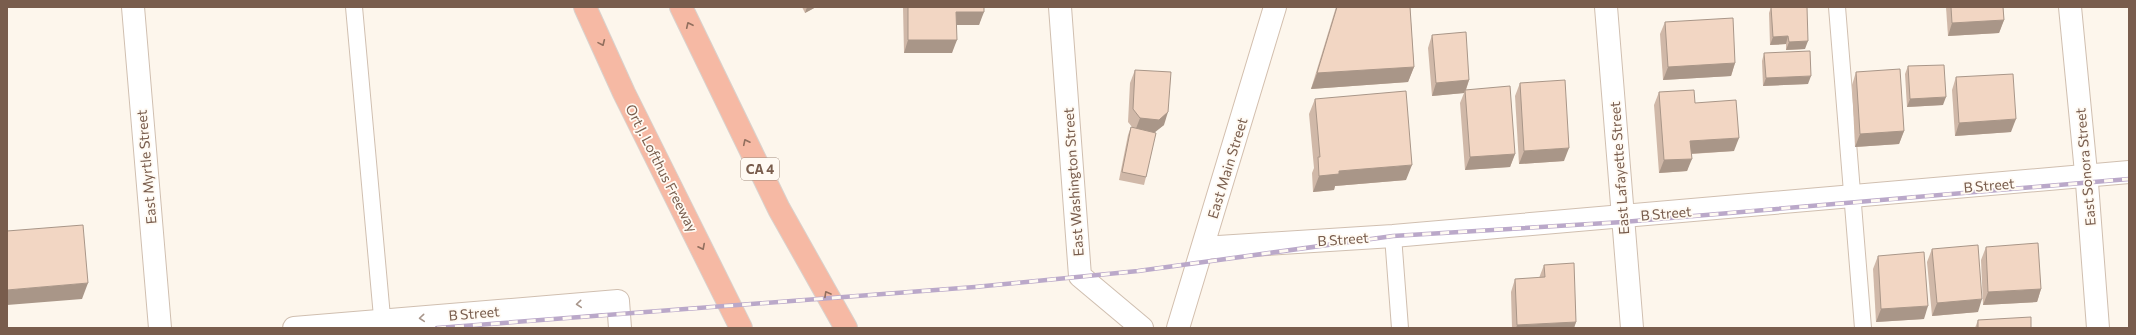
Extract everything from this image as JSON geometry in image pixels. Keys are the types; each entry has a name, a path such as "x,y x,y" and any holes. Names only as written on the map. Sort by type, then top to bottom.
{"highway":[{"name":"Ort J. Lofthus Freeway","path":"585,7 624,93 741,328"},
{"name":"CA 4","path":"681,7 779,209 846,328"}],"street":[{"name":"East Myrtle Street","path":"133,7 160,328"},
{"name":"East Washington Street","path":"1060,7 1080,276 1142,328"},
{"name":"East Main Street","path":"1178,328 1275,7"},
{"name":"East Lafayette Street","path":"1606,7 1632,328"},
{"name":"East Sonora Street","path":"2070,7 2086,176 2098,328"},
{"name":"B Street","path":"1203,248 1392,236 2129,172"},
{"name":"B Street","path":"294,328 619,314"}],"lane":[{"path":"354,7 383,324"},
{"path":"1836,7 1863,328"},
{"path":"1392,236 1400,328"}],"building":[{"path":"908,7 984,7 984,12 956,12 957,40 908,40"},
{"path":"1337,7 1410,7 1414,67 1317,73"},
{"path":"1771,7 1807,7 1808,41 1789,42 1788,36 1773,37"},
{"path":"1951,7 2003,7 2004,20 1952,23"},
{"path":"1733,18 1735,63 1668,67 1665,22"},
{"path":"1466,32 1469,80 1436,83 1432,35"},
{"path":"1810,51 1811,76 1766,78 1764,53"},
{"path":"1944,65 1946,97 1910,99 1908,66"},
{"path":"1900,69 1904,131 1860,134 1856,72"},
{"path":"1135,70 1171,72 1168,112 1159,120 1140,118 1133,109"},
{"path":"2013,74 2016,119 1959,123 1956,77"},
{"path":"1565,80 1569,148 1524,151 1520,83"},
{"path":"1510,86 1515,154 1470,157 1465,90"},
{"path":"1694,90 1695,103 1736,100 1739,138 1690,141 1692,159 1664,160 1659,92"},
{"path":"1406,91 1412,165 1339,171 1339,174 1319,176 1318,157 1320,157 1315,99"},
{"path":"1131,127 1156,133 1146,177 1122,172"},
{"path":"83,225 88,283 7,290 7,231"},
{"path":"2038,243 2041,289 1988,292 1986,247"},
{"path":"1978,245 1982,299 1937,303 1932,249"},
{"path":"1924,252 1928,306 1881,309 1878,256"},
{"path":"1574,263 1576,322 1517,325 1515,279 1545,277 1544,265"},
{"path":"2031,317 2031,328 1978,328 1978,320"}],"railway":[{"path":"437,328 975,287 1138,271 1393,236 1623,222 2129,179"}]}
